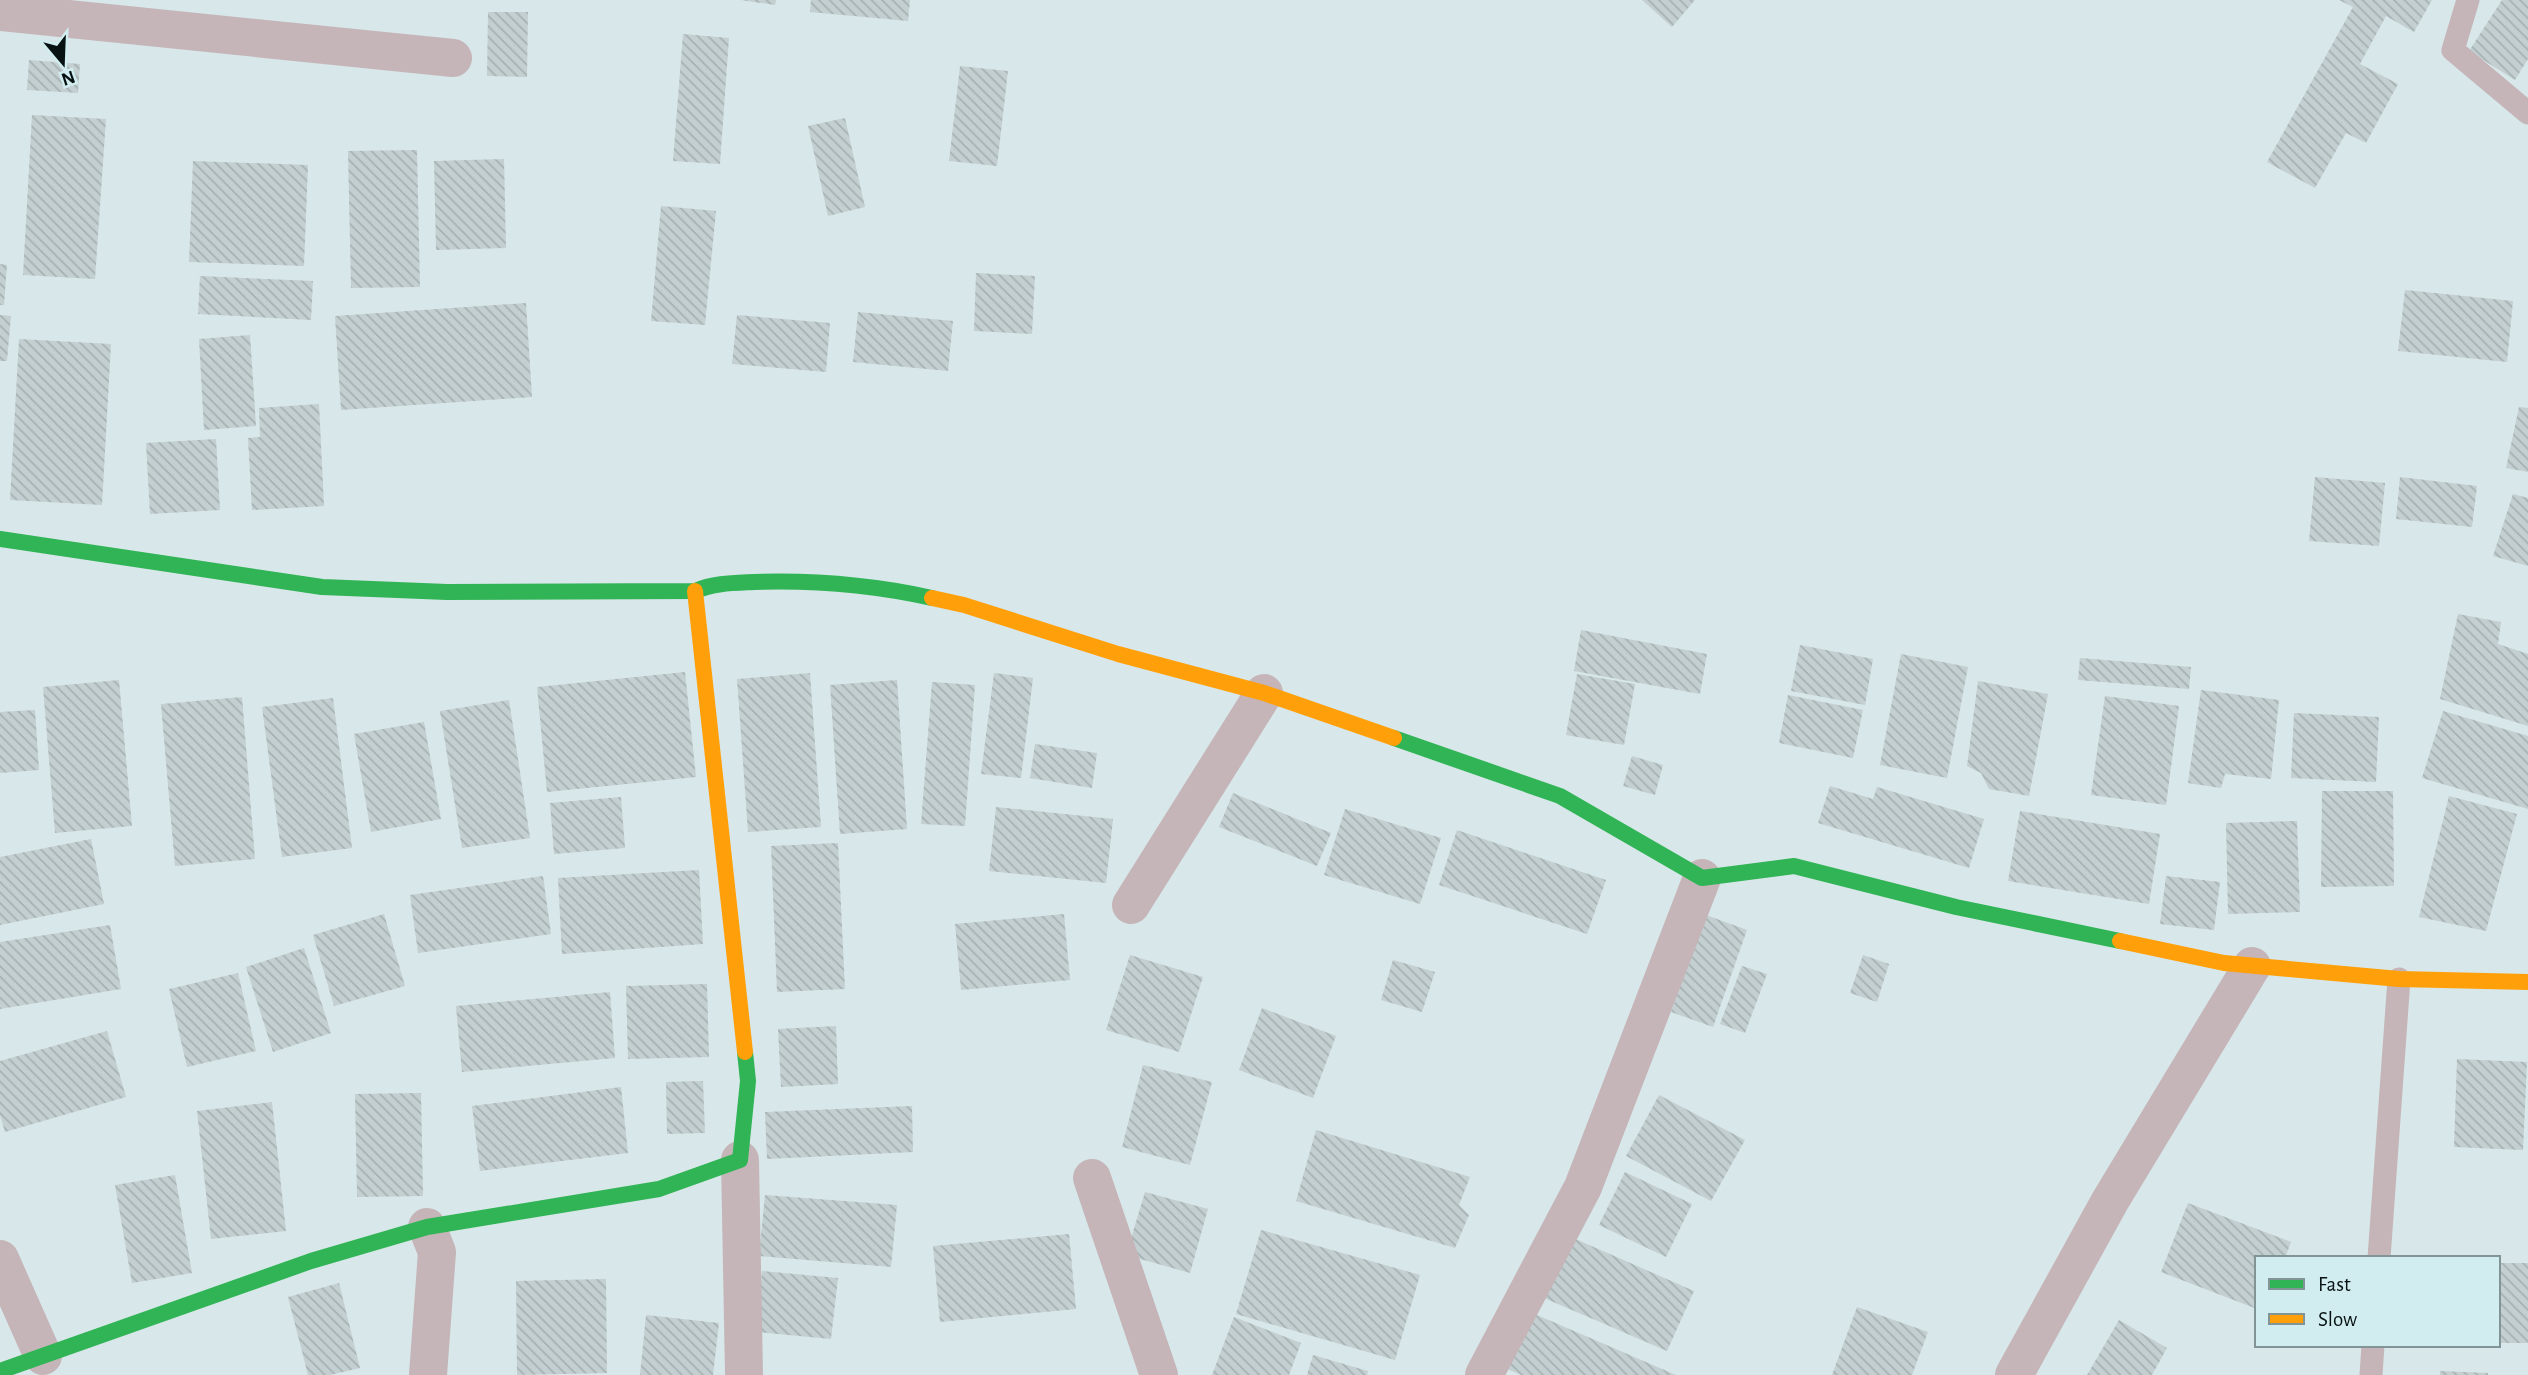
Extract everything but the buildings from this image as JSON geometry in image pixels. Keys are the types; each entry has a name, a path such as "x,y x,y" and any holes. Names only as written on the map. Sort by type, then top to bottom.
{"street":[{"path":"0,12 453,58"},
{"path":"0,539 323,587 447,592 695,591 711,584 804,580 886,588 964,605 1118,654 1264,692 1560,796 1702,878 1794,866 1955,907 2115,942 2252,965 2399,979 2528,982"},
{"path":"695,591 748,1081 740,1160 744,1375"},
{"path":"1131,905 1264,692"},
{"path":"1484,1375 1583,1187 1702,878"},
{"path":"2014,1375 2110,1201 2252,965"},
{"path":"0,1371 311,1261 427,1227 659,1189 740,1160"},
{"path":"1091,1178 1159,1375"},
{"path":"427,1227 437,1252 428,1375"},
{"path":"0,1259 43,1356"}],"lane":[{"path":"2468,0 2453,50 2528,113"},
{"path":"2379,1256 2399,979"},
{"path":"2371,1375 2373,1347"}],"traffic: fast":[{"path":"0,539 322,587 447,592 695,591 731,583 799,582 844,584 932,598"},
{"path":"1394,738 1560,796 1702,878 1794,866 1956,907 2120,941"},
{"path":"0,1371 311,1261 427,1227 659,1189 740,1160 748,1081 745,1052"}],"traffic: slow":[{"path":"695,591 745,1052"},
{"path":"932,598 964,605 1118,654 1264,693 1394,738"},
{"path":"2120,941 2224,963 2399,979 2528,982"}]}
